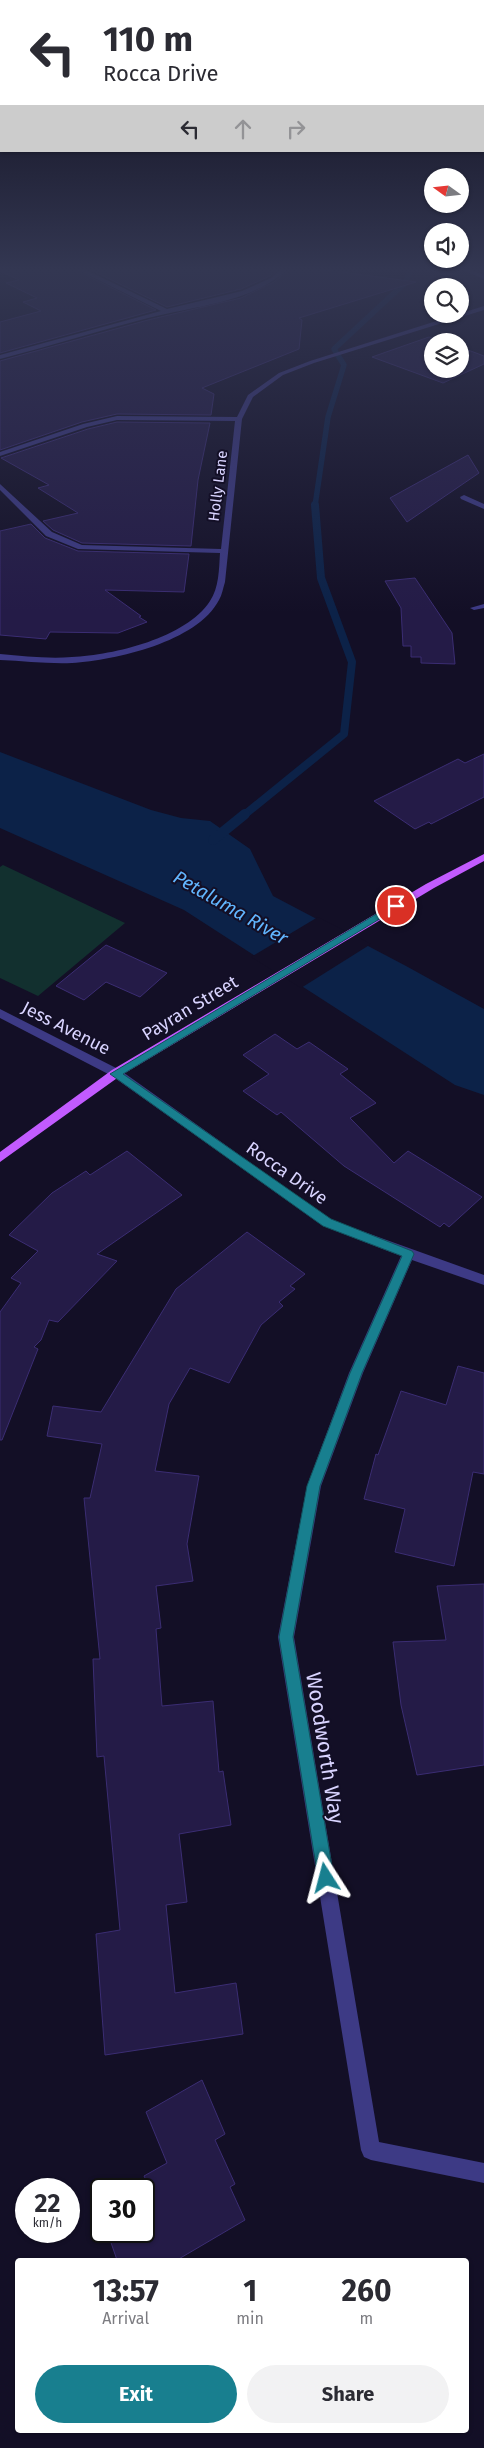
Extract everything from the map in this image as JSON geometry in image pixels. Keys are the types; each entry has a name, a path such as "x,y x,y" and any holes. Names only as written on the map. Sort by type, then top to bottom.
{"main road":[{"name":"Payran Street","path":"0,1158 116,1074 430,886 484,857"}],"street":[{"name":"Holly Lane","path":"0,657 36,660 74,660 114,654 175,634 196,621 214,602 221,582 239,419 250,396 268,383"},
{"path":"0,454 85,425 117,418 239,419"},
{"path":"0,486 49,534 82,547 224,551"},
{"path":"464,497 484,507"},
{"path":"474,608 484,606"},
{"name":"Jess Avenue","path":"0,1013 116,1074"},
{"name":"Rocca Drive","path":"116,1074 327,1222 408,1254 484,1280"},
{"name":"Woodworth Way","path":"408,1254 356,1373 314,1486 286,1637 371,2150 484,2173"}],"green space":[{"path":"3,865 125,923 38,996 0,978 0,867"}],"water":[{"name":"Petaluma River","path":"0,752 151,810 181,818 210,821 250,849 273,896 484,1009 484,1095 455,1085 184,910 0,828"}],"pier":[{"path":"318,917 371,944 301,988 251,957"}],"building":[{"path":"0,383 214,383 202,388 214,394 211,415 117,414 82,422 0,450"},
{"path":"117,422 210,423 198,480 191,546 82,543 53,530 43,521 78,513 38,488 49,485 1,458 88,429"},
{"path":"468,455 479,473 407,522 390,498"},
{"path":"31,524 45,538 78,551 189,554 184,592 105,590 147,622 118,633 50,632 46,639 0,635 0,531"},
{"path":"415,578 452,633 455,664 421,663 421,657 411,657 411,646 403,646 401,608 385,581"},
{"path":"484,754 484,797 431,824 429,822 415,829 374,801 458,759 465,763"},
{"path":"106,945 167,973 140,997 106,982 84,1000 56,986"},
{"path":"275,1034 297,1049 309,1042 348,1069 340,1074 376,1103 350,1118 394,1163 408,1151 482,1197 449,1227 444,1223 440,1227 344,1166 281,1112 277,1115 243,1091 269,1074 243,1055"},
{"path":"127,1151 182,1195 97,1254 117,1261 58,1322 49,1320 41,1340 34,1347 38,1349 2,1440 0,1440 0,1312 21,1283 11,1278 38,1251 9,1235 52,1193 86,1171 90,1175"},
{"path":"247,1232 305,1274 290,1286 295,1289 279,1302 283,1306 261,1325 229,1383 190,1368 169,1404 155,1471 199,1476 187,1544 193,1581 156,1586 161,1628 156,1629 162,1706 213,1701 219,1772 223,1771 231,1825 179,1834 187,1902 166,1905 175,1993 236,1983 243,2034 105,2055 96,1934 120,1930 104,1756 97,1757 93,1659 100,1659 84,1498 90,1498 102,1444 47,1436 53,1406 101,1412 176,1289"},
{"path":"458,1366 484,1373 484,1474 473,1472 454,1566 395,1552 405,1509 364,1499 376,1454 378,1455 401,1391 446,1405"},
{"path":"484,1584 484,1765 417,1775 401,1705 393,1642 446,1640 437,1586"},
{"path":"202,2080 225,2134 215,2140 235,2184 230,2187 245,2220 180,2258 116,2258 111,2243 155,2243 155,2178 145,2178 144,2176 167,2163 146,2112"}],"waterway":[{"path":"315,506 328,417 338,383"},
{"path":"243,816 344,734 352,662 321,578 315,506"},
{"path":"213,840 245,814"}],"route":[{"path":"326,1878 286,1637 314,1486 356,1373 408,1254 327,1222 116,1074 396,906"}]}
